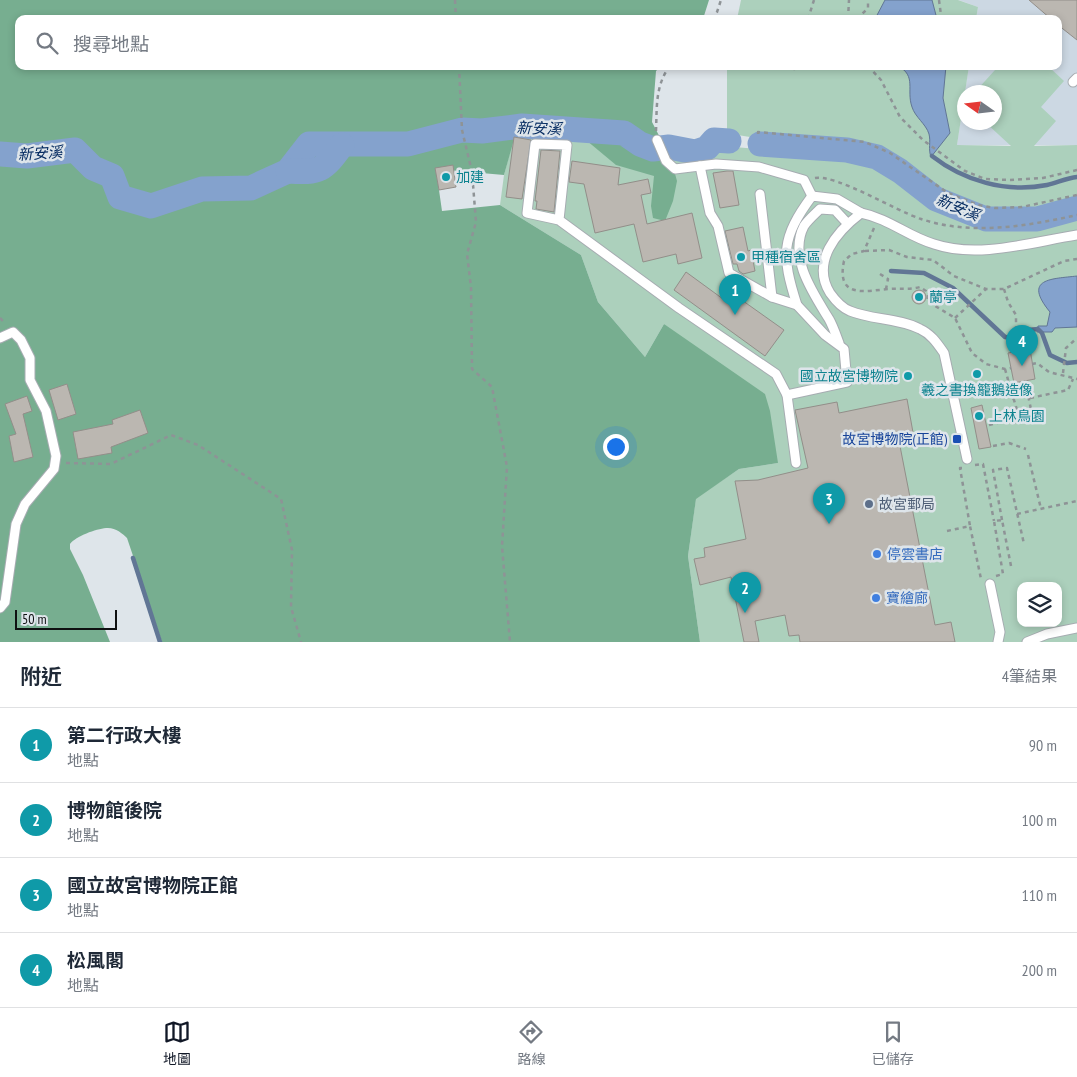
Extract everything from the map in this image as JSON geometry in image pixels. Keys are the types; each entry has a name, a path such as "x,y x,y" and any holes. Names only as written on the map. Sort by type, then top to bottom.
{"lane":[{"path":"657,140 668,164 675,169 700,166 759,167 804,180 808,184 812,196"},
{"path":"559,220 567,145 535,144 527,213 559,220 679,308 776,374 787,395 796,463"},
{"path":"700,166 710,213 718,226 729,272 772,297 798,305"},
{"path":"760,194 772,297"},
{"path":"812,196 837,198 860,213 880,217 933,244 966,250 1003,247 1077,235"},
{"path":"787,395 847,382 844,349 825,335 798,305 788,277 787,240 795,219 812,196"},
{"path":"839,344 830,320 811,293 801,264 800,242 804,226 820,209 835,210 847,223"},
{"path":"860,213 847,223 829,247 823,264 825,285 834,300 848,310 921,329 934,338 944,353 950,373 967,459"},
{"path":"0,338 13,332 21,340 30,358 30,380 46,411 54,442 56,463 54,470 25,504 16,524 5,602 0,608"},
{"path":"989,579 1000,632 998,642"},
{"path":"1027,642 1047,634 1077,628"}],"path":[{"path":"456,0 456,15"},
{"path":"715,15 721,0"},
{"path":"809,15 814,0"},
{"path":"848,15 849,0"},
{"path":"862,15 868,8 868,0"},
{"path":"939,0 942,15"},
{"path":"459,70 462,130 472,172 476,222 467,254 471,287 472,370 492,387 507,467 502,546 510,642"},
{"path":"657,140 657,96 667,70"},
{"path":"872,70 881,80 900,118 923,140 965,171 985,179 1010,180 1043,178 1077,170"},
{"path":"758,134 758,132 865,142 890,153 948,194 978,205 995,208 1022,207 1077,195"},
{"path":"808,184 812,179 824,177 840,182 920,219 978,228 1016,227 1077,215"},
{"path":"864,251 877,221"},
{"path":"1011,368 1005,369 986,364 972,352 955,318 927,301 926,290 920,287 912,290 886,290 864,293 851,290 844,282 842,270 844,261 852,254 864,251 889,250 908,257 933,260 954,276 986,289 1004,289 1064,261 1077,259"},
{"path":"880,274 888,279 886,290"},
{"path":"955,318 986,289"},
{"path":"1004,289 1008,302 1016,315 1016,332 1020,350"},
{"path":"1062,374 1066,348 1077,338"},
{"path":"1030,398 1068,390 1075,379 1049,372 1037,363 1032,364"},
{"path":"989,426 1005,421 1014,423 1023,418 1019,417 1014,400 1009,394 1010,387 1005,369"},
{"path":"1025,381 1032,414"},
{"path":"56,463 110,464 171,434 198,445 281,499 292,550 291,607 301,642"},
{"path":"993,446 1010,443 1026,449"},
{"path":"1028,455 1041,509"},
{"path":"982,464 994,521 1003,574 989,579 980,579 960,468 982,464"},
{"path":"1011,566 992,470 1007,468 1024,544"},
{"path":"1017,514 1077,502"},
{"path":"994,521 1002,520"},
{"path":"947,531 970,526"}],"shaded area":[{"path":"959,0 1077,0 1077,145 957,145 959,130 1002,130 1002,85 966,85 968,70 1062,70 1062,15 977,15 978,7"}],"green space":[{"path":"0,0 709,0 704,15 15,15 15,70 657,70 652,122 671,159 677,181 673,201 665,221 653,218 651,206 654,176 616,165 580,135 517,129 504,175 436,169 442,211 500,205 581,255 598,302 645,357 664,324 765,394 770,411 778,463 739,469 696,499 688,556 700,642 162,642 127,538 112,528 106,528 81,536 70,544 70,549 83,575 110,642 0,642"},
{"path":"741,0 958,0 978,7 977,15 738,15"},
{"path":"727,70 968,70 966,85 957,85 957,130 959,130 957,145 1011,146 994,130 1002,130 1002,85 981,85 995,70 1052,70 1064,81 1041,107 1056,121 1034,146 1077,145 1077,198 1037,208 1001,211 983,209 947,197 928,186 894,159 882,153 855,146 727,133"},
{"name":"國立故宮博物院","path":"516,129 580,135 673,157 708,158 722,146 839,156 872,164 928,204 976,224 1049,217 1077,211 1077,642 700,642 688,556 696,498 739,469 778,463 664,324 645,357 598,302 581,255 500,205 504,175"}],"water":[{"path":"885,0 932,0 936,15 877,15"},
{"path":"904,70 946,70 943,98 950,133 931,157 929,134 910,101 910,84"},
{"path":"1077,276 1077,327 1055,328 1052,332 1037,332 1038,326 1047,326 1050,312 1042,301 1039,292 1040,286 1050,280"}],"building":[{"path":"1029,0 1077,0 1077,40 1062,28 1062,15 1046,15"},
{"path":"514,137 531,140 522,199 506,197"},
{"path":"541,150 560,151 554,212 536,209 537,201 535,201"},
{"path":"572,161 620,168 618,185 648,179 651,193 641,195 647,224 692,213 702,258 678,264 676,254 643,262 634,224 595,233 584,184 569,182"},
{"name":"加建","path":"453,165 456,187 439,190 435,168"},
{"path":"733,171 739,205 720,208 713,173"},
{"name":"甲種宿舍區","path":"743,227 748,251 751,250 755,271 743,274 739,271 737,264 733,264 725,231"},
{"path":"686,272 723,299 729,291 784,330 765,356 674,290"},
{"name":"蘭亭","path":"919,290 924,292 926,297 924,302 919,304 914,302 912,297 914,292"},
{"path":"1030,349 1035,379 1014,383 1008,353"},
{"path":"67,384 76,414 58,420 49,390"},
{"path":"27,396 32,411 23,414 33,457 14,462 9,436 16,434 5,404"},
{"path":"907,399 914,438 899,441 935,625 951,622 955,642 800,642 799,635 789,636 785,615 755,621 759,642 744,642 731,577 700,585 694,559 705,557 704,548 746,539 735,481 758,480 808,468 795,410 837,402 839,413"},
{"path":"982,405 991,447 979,449 971,408"},
{"path":"140,410 148,433 111,447 112,453 78,459 73,432 113,424 112,420"}],"waterway":[{"name":"新安溪","path":"0,154 27,156 75,150 93,168 112,176 120,197 151,206 202,189 251,188 288,171 309,144 408,144 462,130 482,131 522,126 624,133 640,144 653,149 669,147 695,152 707,148 714,140 729,141"},
{"name":"新安溪","path":"760,144 847,150 877,157 900,171 936,199 986,219 1037,219 1077,208"},
{"name":"新安溪","path":"288,171 314,171 325,165 342,145"},
{"path":"932,156 958,172 986,183 1001,186 1032,187 1077,177"},
{"path":"891,271 924,273 953,288 1005,337 1018,338 1028,330 1038,329 1042,333 1050,355 1067,363 1077,362"},
{"path":"133,558 160,642"}],"place":[{"name":"加建","path":"446,177"},
{"name":"甲種宿舍區","path":"741,257"},
{"name":"蘭亭","path":"919,297"},
{"name":"第二行政大樓","path":"735,315"},
{"name":"松風閣","path":"1022,366"},
{"name":"羲之書換籠鵝造像","path":"977,374"},
{"name":"國立故宮博物院","path":"908,376"},
{"name":"上林鳥園","path":"979,416"},
{"name":"故宮博物院(正館)","path":"957,439"},
{"name":"故宮郵局","path":"869,504"},
{"name":"國立故宮博物院正館","path":"829,524"},
{"name":"停雲書店","path":"877,554"},
{"name":"寶繪廊","path":"876,598"},
{"name":"博物館後院","path":"745,613"}]}
